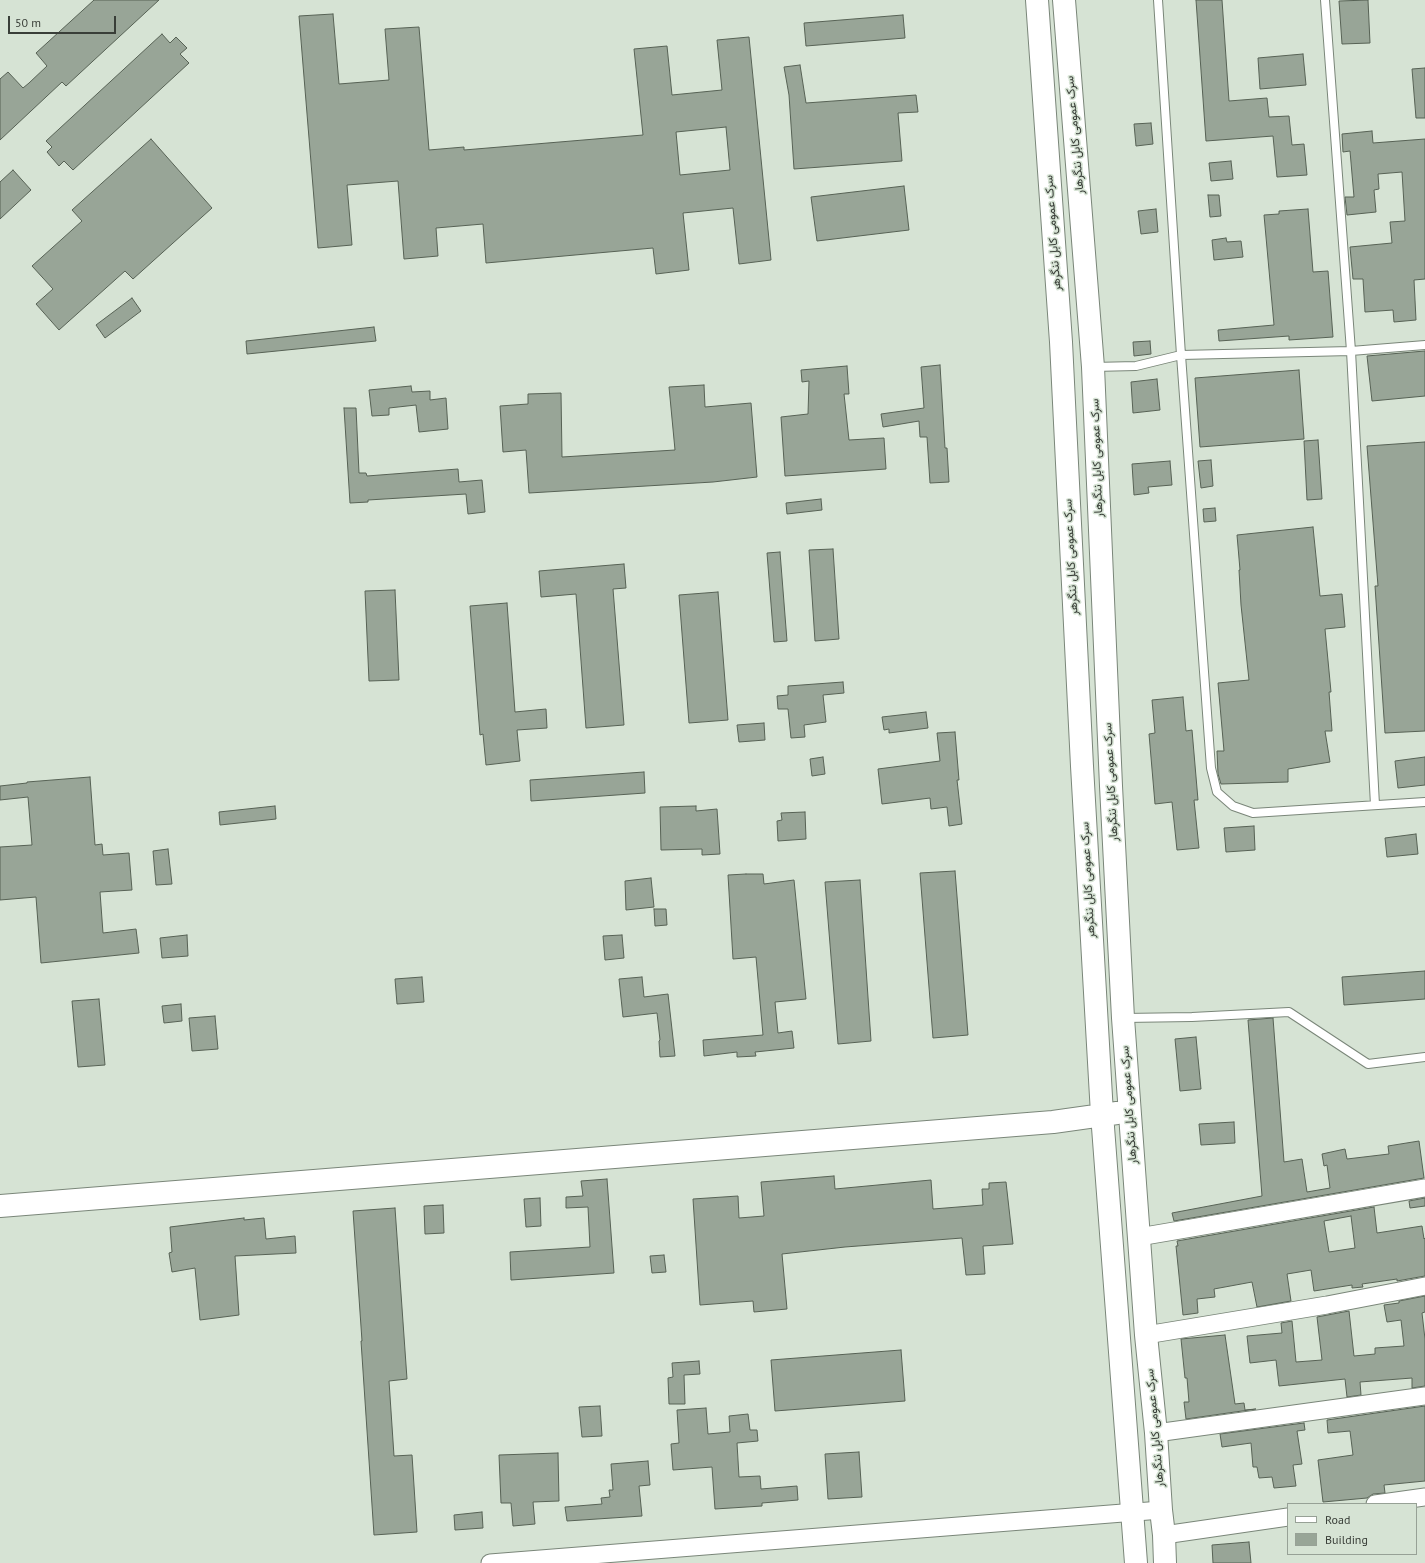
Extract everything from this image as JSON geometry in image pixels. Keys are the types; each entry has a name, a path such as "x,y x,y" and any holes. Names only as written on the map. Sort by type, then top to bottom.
{"highway":[{"name":"سرک عمومی کابل ننگرهر","path":"1037,0 1061,342 1082,774 1102,1114"},
{"name":"سرک عمومی کابل ننگرهار","path":"1064,0 1094,367 1111,786 1123,1018 1146,1335 1156,1433 1165,1563"},
{"path":"0,1206 1053,1122 1130,1111"},
{"path":"1102,1114 1136,1563"}],"street":[{"path":"1139,1237 1425,1188"},
{"path":"1146,1335 1327,1305 1425,1286"},
{"path":"1156,1433 1425,1396"},
{"path":"1381,1503 1425,1496"},
{"path":"490,1563 1161,1510"},
{"path":"1164,1535 1287,1517"}],"lane":[{"path":"1158,0 1181,355 1211,768 1216,792 1233,806 1253,813 1425,802"},
{"path":"1325,0 1351,351 1375,805"},
{"path":"1094,367 1136,366 1181,355 1351,351 1425,345"},
{"path":"1123,1018 1192,1017 1288,1012 1368,1064 1425,1057"}],"building":[{"path":"94,0 159,0 66,86 62,82 0,140 0,79 8,72 23,88 29,83 47,66 36,53"},
{"path":"1196,0 1222,0 1229,101 1267,98 1269,117 1289,116 1292,145 1304,144 1307,175 1277,177 1273,136 1206,141"},
{"path":"1368,0 1370,43 1342,44 1339,1"},
{"path":"333,14 339,84 389,80 385,29 419,27 429,150 464,147 464,150 643,135 634,49 667,46 672,95 722,90 717,40 749,37 771,260 739,264 733,208 683,213 689,270 656,274 653,248 486,263 483,224 436,228 438,256 404,259 398,181 347,185 352,245 318,248 299,16","holes":["726,127 730,170 680,175 676,132"]},
{"path":"903,15 905,38 806,46 804,23"},
{"path":"162,34 170,43 176,37 187,48 180,54 189,63 73,170 64,161 59,166 47,152 52,147 46,141"},
{"path":"1303,54 1306,85 1260,89 1258,58"},
{"path":"800,65 806,103 916,95 918,112 898,113 902,161 794,169 789,95 784,67"},
{"path":"1425,68 1425,118 1416,118 1412,69"},
{"path":"1151,123 1153,144 1136,146 1134,124"},
{"path":"1372,131 1373,143 1425,139 1425,279 1414,280 1416,320 1394,322 1393,310 1365,312 1363,279 1353,279 1350,247 1392,243 1390,222 1405,221 1402,172 1378,174 1379,189 1374,190 1376,212 1347,215 1345,197 1354,197 1350,151 1343,152 1342,134"},
{"path":"151,139 212,208 133,279 125,271 59,330 36,304 53,289 32,266 82,221 72,210"},
{"path":"1231,161 1233,179 1211,181 1209,163"},
{"path":"13,170 31,190 0,219 0,182"},
{"path":"904,186 909,230 817,241 811,197"},
{"path":"1208,195 1219,195 1221,216 1210,217"},
{"path":"1156,209 1158,232 1141,234 1138,211"},
{"path":"1308,209 1313,272 1328,271 1333,337 1289,340 1289,336 1219,341 1218,330 1274,325 1264,215 1279,214 1279,211"},
{"path":"1226,238 1227,242 1241,241 1243,257 1214,260 1212,240"},
{"path":"132,298 141,311 105,338 96,325"},
{"path":"374,327 376,341 247,354 246,341"},
{"path":"1150,341 1151,354 1134,356 1133,342"},
{"path":"1425,351 1425,396 1372,401 1367,356"},
{"path":"940,365 945,448 947,448 949,482 930,483 927,437 920,437 919,421 883,427 881,414 924,408 921,367"},
{"path":"847,366 849,394 844,394 849,440 884,438 886,469 785,476 781,417 808,414 809,381 802,382 801,370"},
{"path":"1299,370 1304,439 1200,447 1195,378"},
{"path":"1157,379 1160,410 1133,413 1131,382"},
{"path":"704,385 705,407 751,403 757,477 713,482 529,493 526,450 503,452 500,406 528,404 528,394 561,393 562,457 675,450 669,387"},
{"path":"411,386 412,392 430,391 430,400 446,398 448,429 419,432 416,405 389,408 389,415 372,416 369,390"},
{"path":"344,408 356,408 359,473 366,473 367,476 458,469 459,482 482,480 485,512 468,514 466,494 368,500 368,502 350,503"},
{"path":"1318,440 1322,499 1307,500 1304,441"},
{"path":"1425,442 1425,731 1385,733 1375,586 1378,586 1367,446"},
{"path":"1211,460 1213,486 1201,488 1198,461"},
{"path":"1170,461 1172,485 1148,487 1149,493 1134,495 1132,464"},
{"path":"821,499 822,510 787,514 786,503"},
{"path":"1215,508 1216,521 1204,522 1203,509"},
{"path":"1313,527 1320,596 1342,594 1345,627 1325,629 1331,692 1329,692 1332,731 1325,731 1330,762 1288,769 1288,782 1221,784 1218,774 1217,751 1224,751 1218,683 1249,680 1241,605 1237,535"},
{"path":"833,549 839,639 815,641 809,550"},
{"path":"780,552 787,641 774,642 767,553"},
{"path":"624,564 626,588 613,589 624,725 586,728 576,594 541,597 539,571"},
{"path":"395,590 399,680 369,681 365,591"},
{"path":"718,592 728,720 689,723 679,595"},
{"path":"507,603 515,712 546,709 547,728 517,730 520,761 486,765 483,734 480,735 470,606"},
{"path":"843,682 844,693 823,695 826,722 804,725 805,737 791,738 788,709 778,709 777,696 788,695 788,686"},
{"path":"1183,697 1186,731 1192,730 1198,800 1194,800 1199,848 1177,850 1172,802 1155,804 1149,734 1155,733 1152,700"},
{"path":"926,712 928,728 889,733 889,729 884,730 882,717"},
{"path":"764,723 765,740 739,742 737,725"},
{"path":"955,732 959,780 957,780 962,824 949,826 947,807 931,809 930,798 882,804 878,769 940,761 937,733"},
{"path":"823,757 825,774 812,776 810,759"},
{"path":"1425,757 1425,785 1398,788 1395,761"},
{"path":"644,772 645,793 531,801 530,780"},
{"path":"90,777 95,845 102,844 103,855 129,853 132,890 100,892 103,933 136,929 139,953 41,963 36,897 0,900 0,847 32,845 28,797 0,800 0,786 27,782"},
{"path":"275,806 276,819 220,825 219,812"},
{"path":"696,806 696,811 717,809 720,854 702,855 702,849 661,850 660,807"},
{"path":"805,812 806,839 778,841 777,821 782,820 781,813"},
{"path":"1254,826 1255,850 1226,852 1224,828"},
{"path":"1416,834 1418,854 1387,857 1385,838"},
{"path":"168,849 172,884 156,885 153,851"},
{"path":"955,871 968,1035 933,1038 920,873"},
{"path":"763,874 764,884 794,880 806,999 775,1002 778,1033 792,1031 794,1048 755,1052 756,1056 737,1057 737,1052 704,1056 703,1040 763,1035 756,957 733,959 728,875"},
{"path":"651,878 654,907 626,910 625,881"},
{"path":"860,880 871,1041 838,1044 825,882"},
{"path":"654,909 666,909 667,925 655,926"},
{"path":"187,935 188,956 162,958 160,938"},
{"path":"622,935 624,958 605,960 603,936"},
{"path":"1425,971 1425,999 1344,1005 1342,977"},
{"path":"422,977 424,1002 397,1004 395,979"},
{"path":"642,977 644,997 668,994 675,1056 660,1057 657,1013 623,1017 619,979"},
{"path":"99,999 105,1065 78,1067 72,1001"},
{"path":"181,1004 182,1021 164,1023 162,1006"},
{"path":"215,1016 218,1049 192,1051 189,1018"},
{"path":"1273,1018 1284,1162 1302,1159 1307,1192 1330,1188 1327,1165 1324,1166 1322,1154 1345,1149 1347,1159 1389,1154 1388,1146 1419,1141 1424,1178 1174,1221 1172,1213 1262,1196 1248,1020"},
{"path":"1196,1037 1201,1089 1180,1091 1175,1039"},
{"path":"1234,1122 1235,1143 1201,1145 1199,1124"},
{"path":"834,1176 835,1189 931,1180 933,1209 983,1205 982,1189 989,1189 989,1183 1006,1182 1013,1244 983,1246 985,1274 966,1275 962,1238 845,1247 782,1254 787,1309 754,1312 753,1301 700,1305 693,1199 738,1196 739,1218 764,1216 761,1182"},
{"path":"607,1179 614,1273 511,1280 510,1252 590,1247 588,1207 566,1208 566,1197 583,1196 581,1181"},
{"path":"540,1198 541,1226 526,1227 524,1199"},
{"path":"1425,1198 1425,1206 1410,1208 1409,1201"},
{"path":"443,1205 444,1233 425,1234 424,1206"},
{"path":"1374,1207 1377,1233 1422,1226 1424,1239 1425,1238 1425,1276 1397,1281 1397,1279 1362,1284 1363,1287 1352,1288 1352,1285 1314,1291 1311,1270 1287,1274 1291,1301 1257,1307 1252,1282 1214,1289 1215,1297 1197,1299 1198,1313 1183,1315 1176,1246 1178,1246 1177,1241","holes":["1351,1216 1355,1248 1329,1252 1324,1221"]},
{"path":"395,1208 407,1379 389,1381 394,1456 412,1455 417,1532 374,1535 353,1211"},
{"path":"244,1218 244,1220 264,1218 266,1239 295,1236 296,1253 235,1256 239,1315 200,1320 195,1268 172,1272 169,1253 172,1252 170,1227"},
{"path":"664,1255 666,1272 652,1273 650,1256"},
{"path":"1425,1296 1425,1312 1422,1313 1425,1339 1425,1386 1412,1388 1412,1378 1360,1382 1361,1395 1347,1397 1345,1379 1279,1386 1276,1360 1250,1363 1247,1336 1282,1333 1281,1323 1292,1321 1296,1362 1322,1360 1317,1317 1349,1311 1354,1356 1375,1354 1375,1348 1404,1346 1401,1320 1387,1322 1384,1305 1399,1303 1399,1301"},
{"path":"1225,1335 1235,1404 1244,1403 1245,1410 1256,1409 1186,1419 1184,1402 1189,1402 1181,1339"},
{"path":"901,1350 905,1401 775,1411 771,1360"},
{"path":"699,1361 700,1374 684,1375 685,1404 669,1404 668,1378 673,1377 672,1363"},
{"path":"600,1406 602,1436 582,1437 579,1407"},
{"path":"1425,1406 1425,1481 1384,1485 1385,1493 1373,1494 1367,1498 1323,1502 1318,1460 1353,1455 1350,1431 1328,1433 1327,1420"},
{"path":"706,1408 708,1434 730,1432 729,1416 748,1414 750,1430 757,1430 758,1441 737,1443 739,1477 760,1476 761,1489 797,1486 798,1500 762,1503 762,1506 715,1509 712,1467 673,1470 671,1444 679,1443 677,1410"},
{"path":"1304,1423 1305,1430 1297,1431 1302,1464 1293,1465 1296,1486 1274,1488 1272,1477 1259,1478 1257,1467 1253,1467 1251,1443 1222,1447 1220,1434"},
{"path":"859,1452 862,1497 828,1499 825,1454"},
{"path":"558,1453 559,1501 533,1502 535,1524 513,1526 511,1503 501,1503 499,1455"},
{"path":"648,1461 650,1485 639,1486 642,1516 567,1521 565,1507 602,1504 601,1498 610,1497 609,1490 613,1490 611,1464"},
{"path":"482,1512 483,1528 455,1530 454,1515"},
{"path":"1249,1542 1251,1563 1213,1563 1212,1545"}]}
